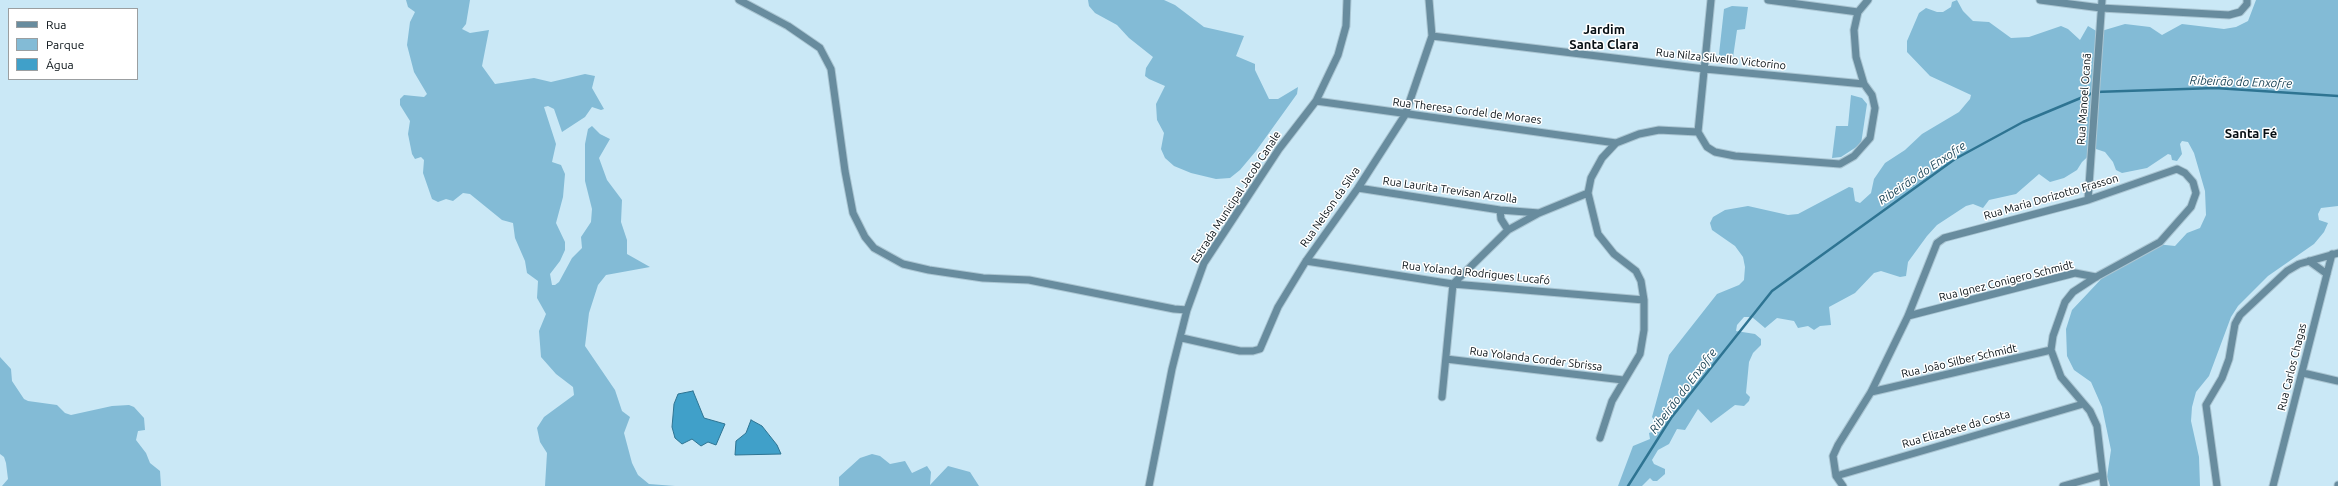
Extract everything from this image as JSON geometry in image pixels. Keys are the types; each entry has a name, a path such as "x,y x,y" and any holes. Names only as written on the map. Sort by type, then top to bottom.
{"street":[{"path":"739,0 788,26 820,48 831,69 845,171 854,213 864,237 874,248 903,264 929,270 983,278 1029,280 1174,309 1187,310"},
{"name":"Estrada Municipal Jacob Canale","path":"1149,486 1172,369 1182,338 1187,310 1204,263 1279,149 1316,101 1338,55 1346,26 1347,0"},
{"name":"Rua Nelson da Silva","path":"1182,338 1253,352 1260,349 1278,307 1306,262 1358,188 1405,115 1432,36 1429,0"},
{"path":"1711,0 1698,132 1707,147 1715,152 1735,156 1840,164 1854,156 1870,138 1875,108 1872,95 1864,84 1855,50 1854,30 1858,12 1868,0"},
{"path":"1768,0 1858,12"},
{"path":"2040,0 2101,8 2229,15 2240,12 2247,4 2247,0"},
{"name":"Rua Manoel Ocanã","path":"2088,200 2102,0"},
{"name":"Rua Nilza Silvello Victorino","path":"1432,36 1705,69 1864,84"},
{"name":"Rua Theresa Cordel de Moraes","path":"1316,101 1405,115 1562,134 1616,143"},
{"path":"1600,438 1612,401 1623,380 1640,354 1644,330 1644,300 1641,281 1636,271 1614,254 1598,234 1588,193 1591,178 1602,158 1616,143 1639,134 1659,130 1698,132"},
{"name":"Rua Maria Dorizotto Frasson","path":"1908,316 1937,243 1944,238 2088,200 2177,169 2185,174 2193,182 2196,193 2191,207 2160,242 2096,277"},
{"name":"Rua Laurita Trevisan Arzolla","path":"1358,188 1500,210 1539,213"},
{"path":"1442,397 1453,284 1508,230 1539,213 1588,193"},
{"path":"1500,210 1502,219 1508,230"},
{"path":"2217,486 2206,405 2222,378 2229,359 2235,324 2240,315 2287,271 2309,261 2335,253"},
{"name":"Rua Carlos Chagas","path":"2273,486 2327,274 2335,253"},
{"path":"2309,261 2327,274"},
{"name":"Rua Yolanda Rodrigues Lucafó","path":"1306,262 1453,284 1644,300"},
{"name":"Rua Ignez Conigero Schmidt","path":"1908,316 2075,274 2096,277"},
{"path":"2096,277 2068,297 2058,318 2051,350 2061,377 2090,411 2097,426 2104,486"},
{"path":"1843,486 1836,476 1833,456 1838,445 1871,392 1908,316"},
{"name":"Rua João Silber Schmidt","path":"1871,392 2051,350"},
{"name":"Rua Yolanda Corder Sbrissa","path":"1446,359 1623,380"},
{"path":"2302,373 2338,381"},
{"name":"Rua Elizabete da Costa","path":"1836,476 2083,404"},
{"path":"2063,486 2102,475"}],"green space":[{"path":"406,0 470,0 466,24 462,29 470,33 489,30 482,66 495,84 534,78 551,82 585,74 595,76 592,88 604,109 601,110 592,107 585,117 562,132 554,109 548,106 544,107 556,144 552,162 561,165 565,174 563,197 556,223 565,242 565,250 560,261 550,274 552,285 559,282 572,258 582,248 581,237 591,222 592,209 585,181 585,144 588,129 592,126 600,134 610,139 599,158 607,180 622,200 621,222 627,240 627,254 650,267 606,275 598,285 589,313 585,346 615,390 622,411 630,417 624,433 632,463 638,475 649,484 675,486 545,486 547,453 540,442 537,428 544,417 574,395 573,387 556,374 541,357 539,331 546,314 537,298 538,281 527,273 525,261 515,238 513,223 502,220 470,194 463,193 453,201 446,199 438,202 432,199 423,173 424,160 421,157 415,159 412,154 408,134 410,121 400,105 400,99 404,95 424,97 427,94 414,72 407,45 410,22 415,12 408,7"},
{"path":"1088,0 1164,0 1175,5 1204,27 1244,36 1236,56 1255,64 1255,70 1269,99 1278,99 1298,87 1297,94 1256,151 1240,170 1230,178 1216,179 1191,173 1174,166 1165,158 1161,149 1164,133 1157,120 1156,104 1165,86 1145,76 1146,68 1153,57 1129,38 1117,25 1095,13 1089,6"},
{"path":"1957,0 1963,11 1973,21 1989,22 2011,38 2029,37 2061,26 2068,29 2080,40 2088,26 2098,32 2125,24 2150,27 2162,35 2182,24 2224,29 2236,27 2248,21 2256,0 2338,0 2338,206 2321,208 2318,214 2319,220 2328,223 2324,232 2314,244 2268,276 2238,306 2231,317 2209,376 2196,392 2192,407 2191,421 2199,457 2200,486 2110,486 2107,477 2111,450 2102,407 2091,382 2074,370 2067,356 2066,329 2072,310 2105,275 2135,260 2156,244 2175,246 2187,233 2200,228 2206,215 2205,191 2194,153 2188,142 2182,141 2180,144 2182,154 2177,161 2172,160 2171,155 2168,154 2147,168 2122,173 2116,170 2113,162 2105,152 2096,149 2082,162 2077,170 2064,178 2050,182 2039,174 2016,194 1989,200 1983,208 1973,204 1966,206 1937,225 1927,236 1908,262 1906,276 1900,277 1881,271 1874,273 1855,293 1829,307 1831,325 1820,326 1814,330 1808,326 1798,328 1794,321 1777,318 1765,328 1752,317 1744,317 1737,325 1736,331 1755,334 1761,339 1761,345 1753,353 1749,362 1746,393 1750,397 1749,401 1744,406 1735,405 1711,423 1698,409 1685,430 1677,429 1669,444 1658,450 1652,460 1654,464 1665,469 1665,474 1657,481 1653,481 1650,478 1642,486 1618,486 1633,446 1650,439 1649,433 1661,429 1652,417 1669,355 1717,294 1739,285 1744,280 1745,267 1743,257 1735,246 1712,230 1710,223 1713,217 1725,210 1748,206 1788,215 1798,214 1849,187 1853,188 1855,201 1860,203 1871,193 1874,179 1885,163 1905,150 1922,134 1959,112 1970,99 1971,95 1930,76 1907,52 1907,41 1919,13 1926,8 1937,12 1943,12 1951,7 1952,2"},
{"path":"1732,6 1748,7 1745,29 1737,30 1732,64 1725,63 1719,54 1724,9"},
{"path":"1851,95 1862,98 1867,104 1861,144 1841,157 1832,158 1836,126 1848,126"},
{"path":"0,357 11,369 12,381 24,399 28,401 57,405 65,413 71,415 112,406 129,405 134,407 144,418 145,430 138,431 136,440 146,453 150,463 160,471 161,486 2,486 8,479 6,463 4,457 0,454"},
{"path":"872,454 880,456 890,464 905,461 912,473 927,466 931,472 930,485 948,466 970,472 979,486 839,486 839,477 860,458"}],"water":[{"path":"693,391 704,418 725,424 716,445 708,442 701,446 692,439 682,444 675,438 672,427 674,404 678,394"},
{"path":"751,420 762,426 777,445 781,454 735,455 736,441 746,433"}],"waterway":[{"name":"Ribeirão do Enxofre","path":"1628,486 1671,418 1772,291 1955,159 2023,122 2095,92 2215,88 2338,96"}],"district":[{"name":"Jardim Santa Clara","path":"1604,38"},
{"name":"Santa Fé","path":"2251,134"}]}
